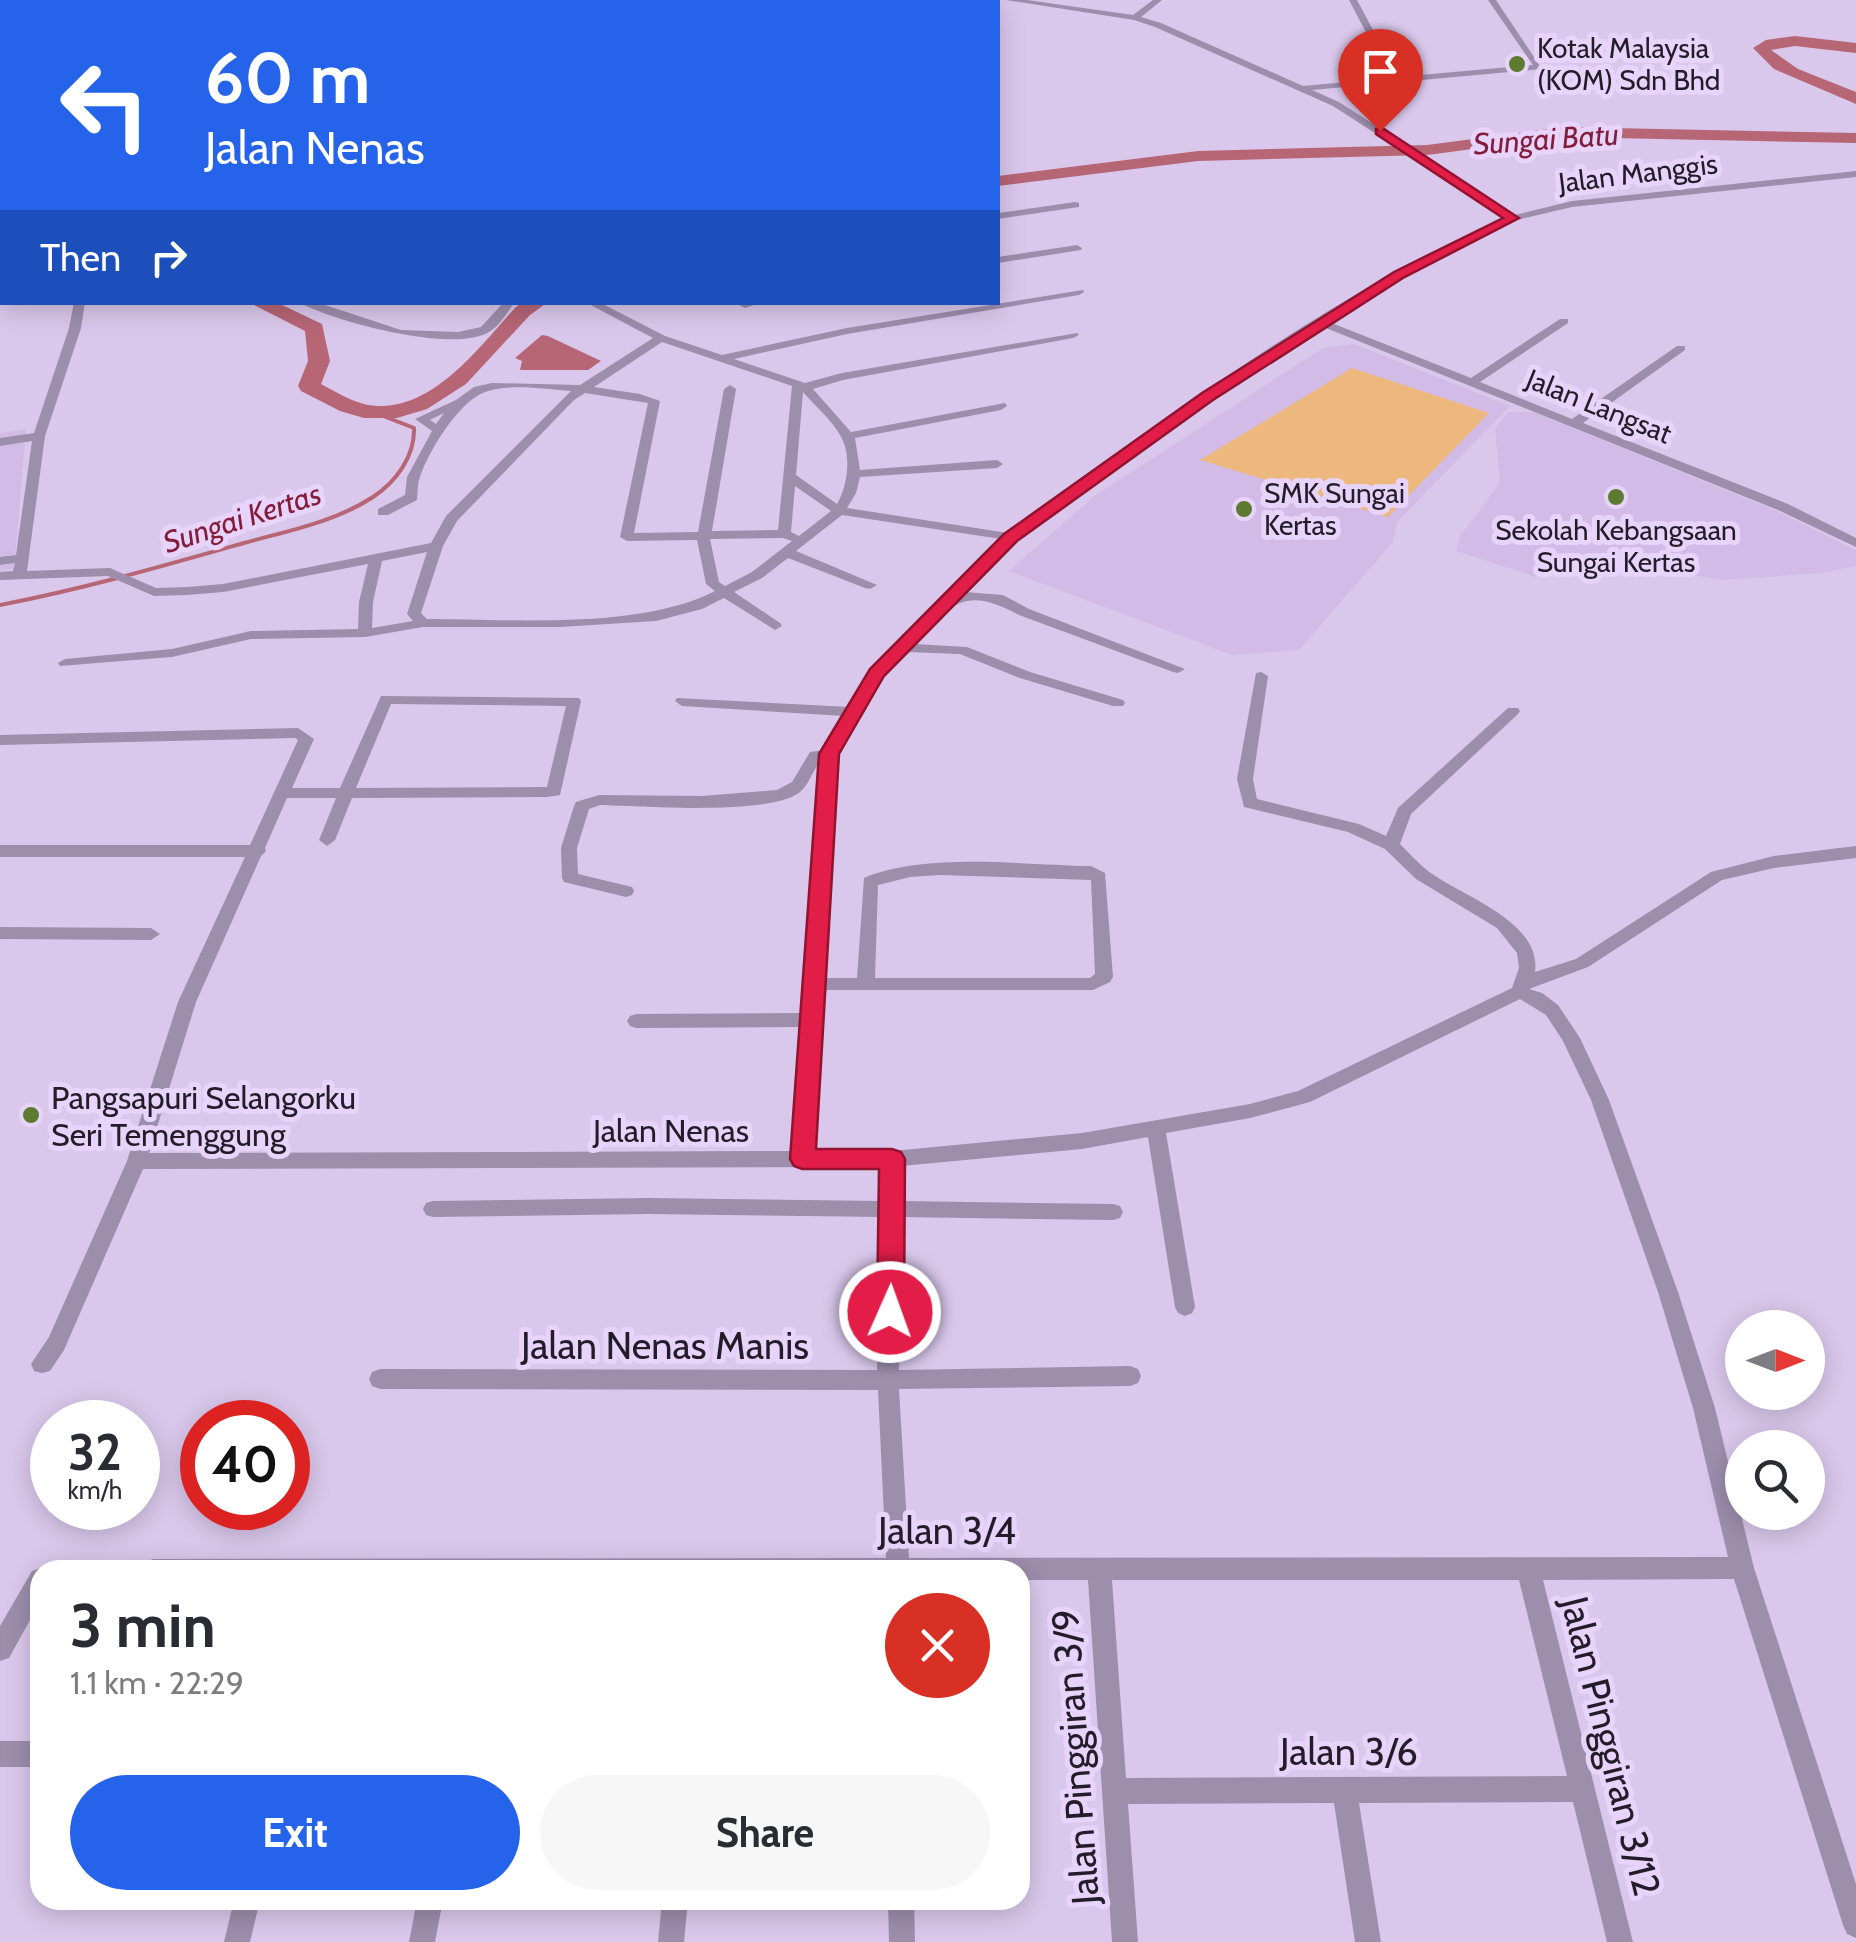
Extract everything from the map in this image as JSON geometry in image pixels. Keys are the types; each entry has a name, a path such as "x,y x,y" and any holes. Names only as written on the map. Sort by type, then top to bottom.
{"street":[{"path":"1010,0 1135,18 1301,88 1336,104 1513,218"},
{"path":"1135,18 1158,0"},
{"path":"1353,0 1395,79"},
{"path":"1301,88 1539,66 1492,0"},
{"name":"Jalan Manggis","path":"802,1159 829,754 876,673 1010,538 1207,396 1320,322 1398,275 1513,218 1572,204 1856,174"},
{"path":"1000,216 1075,205"},
{"path":"1000,260 1077,248"},
{"path":"1000,302 1079,292"},
{"path":"22,565 39,436 79,305"},
{"path":"312,305 400,333 458,334 485,330 507,305"},
{"path":"65,663 172,653 251,635 366,633 423,623 656,617 681,612 724,594 788,554 839,510 850,493 854,474 848,436 801,386 661,338 596,305"},
{"path":"724,358 966,307"},
{"path":"1438,354 1480,377 1564,321"},
{"name":"Jalan Langsat","path":"1320,322 1480,377 1580,418 1856,542"},
{"path":"801,386 1073,335"},
{"path":"423,623 414,614 436,546 452,519 582,389 661,338"},
{"path":"1580,418 1681,348"},
{"path":"784,534 801,386"},
{"path":"383,512 412,496 412,476 436,429 465,400 486,388 582,389 649,398 655,404 627,537 784,534 806,540"},
{"path":"730,389 704,538 713,584 775,626"},
{"path":"848,436 1001,406"},
{"path":"1580,418 1630,434"},
{"path":"0,442 39,436"},
{"path":"854,474 997,464"},
{"path":"788,476 839,510 1010,538"},
{"path":"0,561 116,575 154,592 224,588 436,546"},
{"path":"788,554 870,585"},
{"path":"366,633 366,602 376,556"},
{"path":"0,576 22,565"},
{"path":"948,601 965,596 998,598 1024,612 1178,669"},
{"path":"902,648 962,650 1026,675 1118,703"},
{"path":"1261,676 1245,778 1250,803 1353,828 1390,846 1422,875 1490,915 1516,936 1528,968 1521,987 1552,1010 1571,1038 1600,1100 1688,1358 1742,1568 1856,1925"},
{"path":"284,793 346,792 554,792 574,702 386,700 346,792 328,840"},
{"path":"682,701 854,712"},
{"path":"1390,846 1404,812 1513,711"},
{"path":"0,740 298,733 306,738 188,1002 138,1161 57,1343 42,1364"},
{"path":"626,890 570,878 569,848 582,806 599,800 751,800 780,796 792,791 815,756 829,754"},
{"path":"0,851 258,851"},
{"name":"Jalan Nenas","path":"138,1161 892,1159 1082,1141 1156,1128 1303,1097 1521,987 1582,963 1717,876 1774,862 1856,852"},
{"path":"812,984 866,984 1094,984 1104,978 1096,874 892,872 870,882 866,984"},
{"path":"0,933 151,934"},
{"path":"636,1021 810,1020"},
{"path":"1156,1128 1184,1306"},
{"path":"892,1159 888,1380 898,1560"},
{"path":"434,1209 1113,1212"},
{"name":"Jalan Nenas Manis","path":"380,1379 888,1380 1130,1376"},
{"name":"Jalan 3/4","path":"1030,1568 1742,1568"},
{"name":"Jalan Pinggiran 3/9","path":"1100,1568 1125,1942"},
{"name":"Jalan Pinggiran 3/12","path":"1528,1568 1620,1942"},
{"path":"0,1649 30,1596"},
{"path":"0,1754 30,1754"},
{"path":"1344,1788 1368,1942"},
{"name":"Jalan 3/6","path":"1115,1791 1582,1789"},
{"path":"237,1942 245,1910"},
{"path":"422,1942 428,1910"},
{"path":"671,1942 674,1910"},
{"path":"902,1910 902,1942"}],"shaded area":[{"path":"542,335 601,361 588,370 520,370 522,361 515,358"},
{"name":"SMK Sungai Kertas","path":"1354,344 1510,406 1397,522 1393,542 1299,650 1232,655 1009,571 1093,497 1323,348"},
{"path":"1352,368 1489,413 1388,517 1200,460"},
{"name":"Sekolah Kebangsaan Sungai Kertas","path":"1508,412 1534,412 1777,511 1856,550 1856,566 1821,573 1723,580 1587,559 1552,559 1536,577 1456,551 1460,536 1500,483 1495,429"},
{"path":"26,429 14,569 0,571 0,433"}],"waterway":[{"name":"Sungai Batu","path":"1856,48 1795,41 1761,48 1780,66 1856,99"},
{"name":"Sungai Batu","path":"1000,181 1198,156 1427,150 1564,132 1856,138"},
{"name":"Sungai Kertas","path":"265,305 315,328 319,361 309,386 348,406 373,412 397,411 439,394 533,305"},
{"name":"Sungai Batu","path":"523,311 524,305"},
{"name":"Sungai Kertas","path":"0,605 123,577 294,530 358,506 396,476 408,458 413,438 414,428 373,412"}],"place":[{"name":"Kotak Malaysia (KOM) Sdn Bhd","path":"1517,64"},
{"name":"Sekolah Kebangsaan Sungai Kertas","path":"1616,497"},
{"name":"SMK Sungai Kertas","path":"1244,509"},
{"name":"Pangsapuri Selangorku Seri Temenggung","path":"31,1115"}],"route":[{"path":"890,1312 892,1159 802,1159 829,754 876,673 1010,538 1207,396 1320,322 1398,275 1513,218 1380,131"}]}
